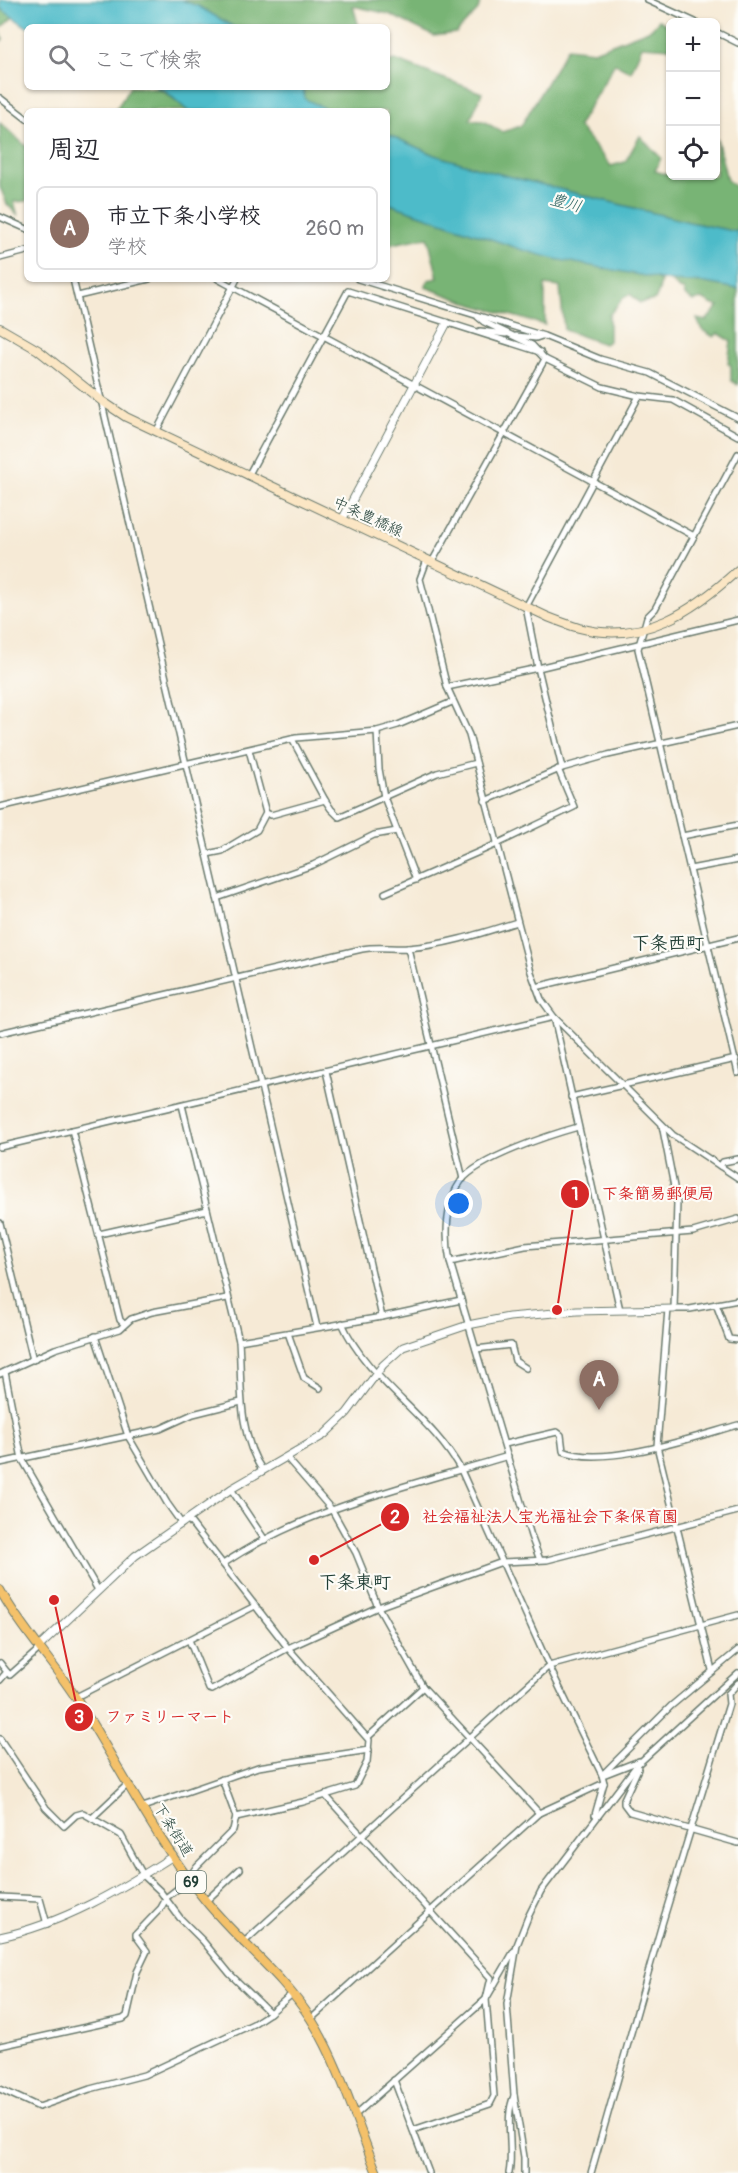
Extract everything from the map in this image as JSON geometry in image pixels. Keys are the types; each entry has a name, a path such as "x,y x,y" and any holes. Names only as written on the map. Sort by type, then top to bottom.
{"main road":[{"name":"中条豊橋線","path":"0,328 38,350 102,401 126,417 526,607 580,628 603,632 643,629 673,618 701,602 738,570"},
{"name":"下条街道","path":"0,1590 76,1697 188,1879 243,1943 292,1994 310,2019 330,2053 376,2173"}],"street":[{"path":"646,0 686,18"},
{"path":"720,34 738,43"},
{"path":"0,98 24,117"},
{"path":"0,217 24,228"},
{"path":"0,258 24,252"},
{"path":"74,282 317,1328"},
{"path":"78,296 136,282"},
{"path":"223,282 694,536"},
{"path":"156,432 235,282"},
{"path":"368,282 544,336 600,359 650,374 738,418"},
{"path":"248,476 348,291 540,352"},
{"path":"476,315 484,322 514,335 540,352 545,359 602,387 639,396 673,400 738,436"},
{"path":"342,520 447,323"},
{"path":"465,329 536,338 544,336"},
{"path":"545,359 420,579 447,687 469,735 517,922 541,999 554,1017 674,1135 738,1178"},
{"path":"385,893 574,807 560,769 526,607 639,396"},
{"path":"738,454 655,609 647,617 638,649 738,1073"},
{"path":"447,687 538,668 738,620"},
{"path":"0,807 292,739 377,731 398,725 452,702"},
{"path":"485,801 560,769 738,726"},
{"path":"377,731 379,769 384,797 416,880"},
{"path":"292,739 325,800 339,817 437,773 476,763"},
{"path":"207,854 222,851 256,830 266,813 249,750"},
{"path":"266,813 271,815 325,800"},
{"path":"682,836 738,825"},
{"path":"218,898 313,865 374,835 397,831"},
{"path":"690,869 738,860"},
{"path":"0,1033 362,949 408,948 459,939 517,922"},
{"path":"536,987 738,938"},
{"path":"408,948 463,1179"},
{"path":"0,1148 554,1017"},
{"path":"554,1017 620,1310"},
{"path":"571,1097 736,1059"},
{"path":"326,1071 382,1317"},
{"path":"182,1105 239,1341 241,1402 250,1444 263,1471"},
{"path":"661,1123 676,1202 671,1309 657,1446 712,1670"},
{"path":"540,1560 468,1325 447,1245 451,1207 463,1179 481,1166 517,1148 578,1126"},
{"path":"72,1130 120,1320 124,1324"},
{"path":"720,1166 723,1162 738,1159"},
{"path":"99,1234 207,1210"},
{"path":"450,1262 525,1245 693,1232 738,1218"},
{"path":"0,1223 33,1360"},
{"path":"98,1590 22,1459 3,1373 55,1349 120,1329 131,1319 152,1312 227,1298"},
{"path":"239,1341 382,1317 461,1300"},
{"path":"0,1663 10,1675 135,1556 231,1489 310,1445 335,1426 393,1354 403,1347 468,1325 509,1317 620,1310 690,1309 738,1300"},
{"path":"716,1304 729,1339 738,1340"},
{"path":"342,1323 353,1343 376,1374 426,1423 448,1448 461,1470 549,1666 602,1775 603,1783 594,1819"},
{"path":"288,1333 304,1378 320,1389"},
{"path":"95,1336 128,1436 167,1503 224,1564 288,1648 369,1737 367,1762 355,1786 236,1817"},
{"path":"476,1349 511,1345 515,1361 526,1368"},
{"path":"0,1463 160,1429 193,1414 241,1402"},
{"path":"505,1444 557,1432 561,1435 563,1451 571,1454 623,1455 738,1425"},
{"path":"224,1564 265,1539 332,1510 508,1456"},
{"path":"287,1458 332,1510 356,1553 378,1607 423,1687 539,1813"},
{"path":"231,1489 265,1539"},
{"path":"189,1640 209,1689 212,1690 288,1648 378,1607 502,1562 547,1560 738,1511"},
{"path":"76,1697 255,1606"},
{"path":"243,1943 549,1666 738,1616"},
{"path":"602,1775 671,1706 738,1650"},
{"path":"0,1680 7,1672"},
{"path":"354,2116 486,1999 517,1945 541,1891 594,1819 640,1762 738,1673"},
{"path":"591,2173 690,1830 729,1704 728,1694 738,1683"},
{"path":"369,1737 423,1687"},
{"path":"0,1739 46,1808 64,1826 79,1813 121,1835 143,1875 160,1891 165,1900 230,1974 270,2013"},
{"path":"142,1807 258,1767 369,1750"},
{"path":"602,1775 640,1762"},
{"path":"640,1762 624,1799 626,1808 630,1812 738,1843"},
{"path":"0,2046 123,2019 127,2016 137,1972 147,1951 136,1934 161,1908 165,1900 188,1879 197,1866 233,1830 236,1817 222,1779"},
{"path":"310,2019 539,1813 603,1783"},
{"path":"92,1818 128,1784"},
{"path":"325,1795 490,1978 486,1999 494,2096 490,2104 413,2130"},
{"path":"0,1937 47,1924 112,1892 173,1856"},
{"path":"206,1901 240,1869"},
{"path":"0,1897 40,1899 47,1924"},
{"path":"517,1945 507,2004 514,2095 524,2157 524,2173"},
{"path":"0,2089 39,2107 90,2089 144,2075 253,2024 292,1994"},
{"path":"394,2080 429,2173"},
{"path":"509,2173 512,2141 510,2104 514,2095"}],"green space":[{"path":"181,0 478,0 480,3 478,10 456,33 434,36 389,14 353,6 358,24 229,24 198,6"},
{"path":"0,8 13,17 0,29"},
{"path":"659,20 666,24 666,48 642,46 631,72 615,63 578,126 611,166 625,162 640,136 661,158 655,171 666,174 666,180 720,180 720,151 727,180 738,189 738,232 689,222 434,155 390,135 390,108 324,108 304,99 303,90 390,90 390,61 395,60 482,93 470,120 483,121 502,132 521,126 567,48 594,51 651,29"},
{"path":"128,90 160,90 185,108 117,108"},
{"path":"0,123 24,144 24,201 14,202 18,216 7,204 0,187"},
{"path":"390,204 520,249 655,278 661,281 659,291 655,300 640,303 630,294 624,297 609,315 609,341 604,344 564,330 560,287 545,285 545,325 474,305 425,287 428,280 438,278 428,237 390,244"},
{"path":"671,281 706,283 738,289 738,385 731,380 731,366 728,363 731,341 718,333 714,337 702,330 697,319 706,321 719,306 702,299 693,301 685,295 684,290 679,289"}],"water":[{"path":"0,0 181,0 198,6 229,24 24,25 0,8"},
{"path":"164,90 304,90 305,99 324,108 185,108"},
{"name":"豊川","path":"390,135 434,155 492,172 689,222 738,232 738,289 706,283 671,281 555,259 390,204"}],"place":[{"name":"下条簡易郵便局","path":"557,1310"},
{"name":"市立下条小学校","path":"599,1410"},
{"name":"社会福祉法人宝光福祉会下条保育園","path":"314,1560"},
{"name":"ファミリーマート","path":"54,1600"}],"district":[{"name":"下条西町","path":"668,943"},
{"name":"下条東町","path":"355,1582"}]}
